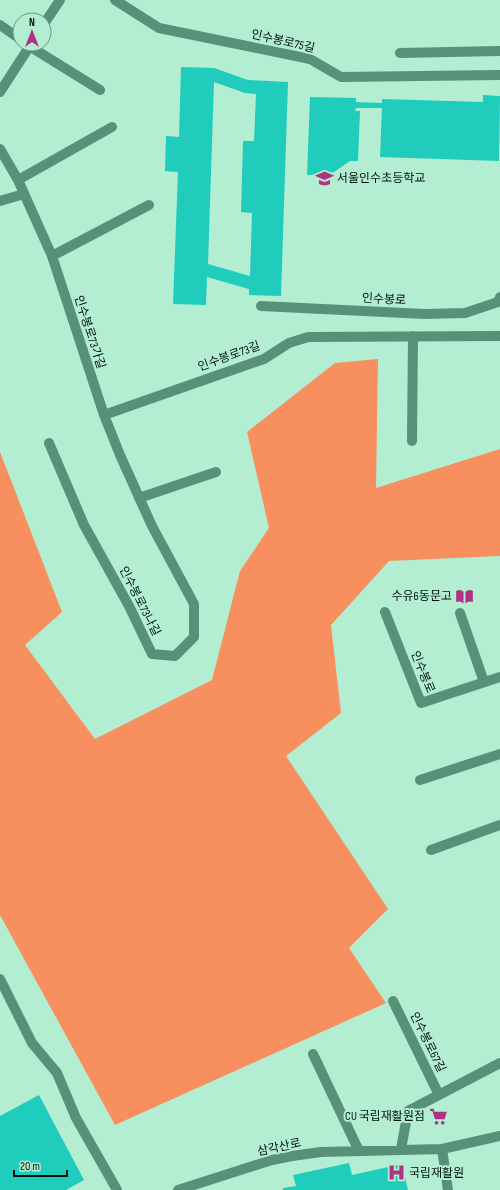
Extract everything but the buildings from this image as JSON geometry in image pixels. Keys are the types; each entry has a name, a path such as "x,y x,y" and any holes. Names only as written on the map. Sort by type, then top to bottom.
{"street":[{"path":"52,12 60,0"},
{"name":"인수봉로75길","path":"115,0 159,28 310,59 341,77 500,75"},
{"path":"0,25 12,33"},
{"path":"400,53 500,51"},
{"path":"0,92 25,52"},
{"path":"40,52 100,90"},
{"path":"18,180 112,127"},
{"name":"인수봉로73가길","path":"0,149 18,180 52,256 104,415"},
{"path":"0,201 24,194"},
{"path":"52,256 149,205"},
{"name":"인수봉로","path":"262,306 425,314 465,313 498,302 500,297"},
{"name":"인수봉로73길","path":"104,415 264,359 289,343 308,336 500,336"},
{"path":"412,441 413,336"},
{"name":"인수봉로73나길","path":"48,443 84,525 129,606 152,654 176,656 194,636 194,604 152,526 104,415"},
{"path":"139,498 216,472"},
{"name":"인수봉로","path":"385,612 421,703 500,677"},
{"path":"460,613 484,682"},
{"path":"420,780 500,754"},
{"path":"431,850 500,825"},
{"path":"0,979 32,1043 57,1073 76,1118 117,1190"},
{"name":"인수봉로67길","path":"393,1001 439,1095"},
{"path":"313,1054 359,1151"},
{"path":"401,1149 408,1111 500,1063"},
{"name":"삼각산로","path":"178,1190 207,1185 272,1160 292,1156 320,1152 442,1149 500,1136"},
{"path":"442,1149 448,1190"}],"shaded area":[{"path":"378,359 376,488 500,449 500,556 389,561 331,625 341,713 286,756 388,909 349,948 386,1003 115,1125 0,915 0,452 62,612 25,645 95,739 212,680 240,571 269,528 247,432 335,363"}],"place":[{"name":"서울인수초등학교","path":"324,178"},
{"name":"수유6동문고","path":"465,596"},
{"name":"CU 국립재활원점","path":"438,1116"},
{"name":"국립재활원","path":"396,1173"}]}
